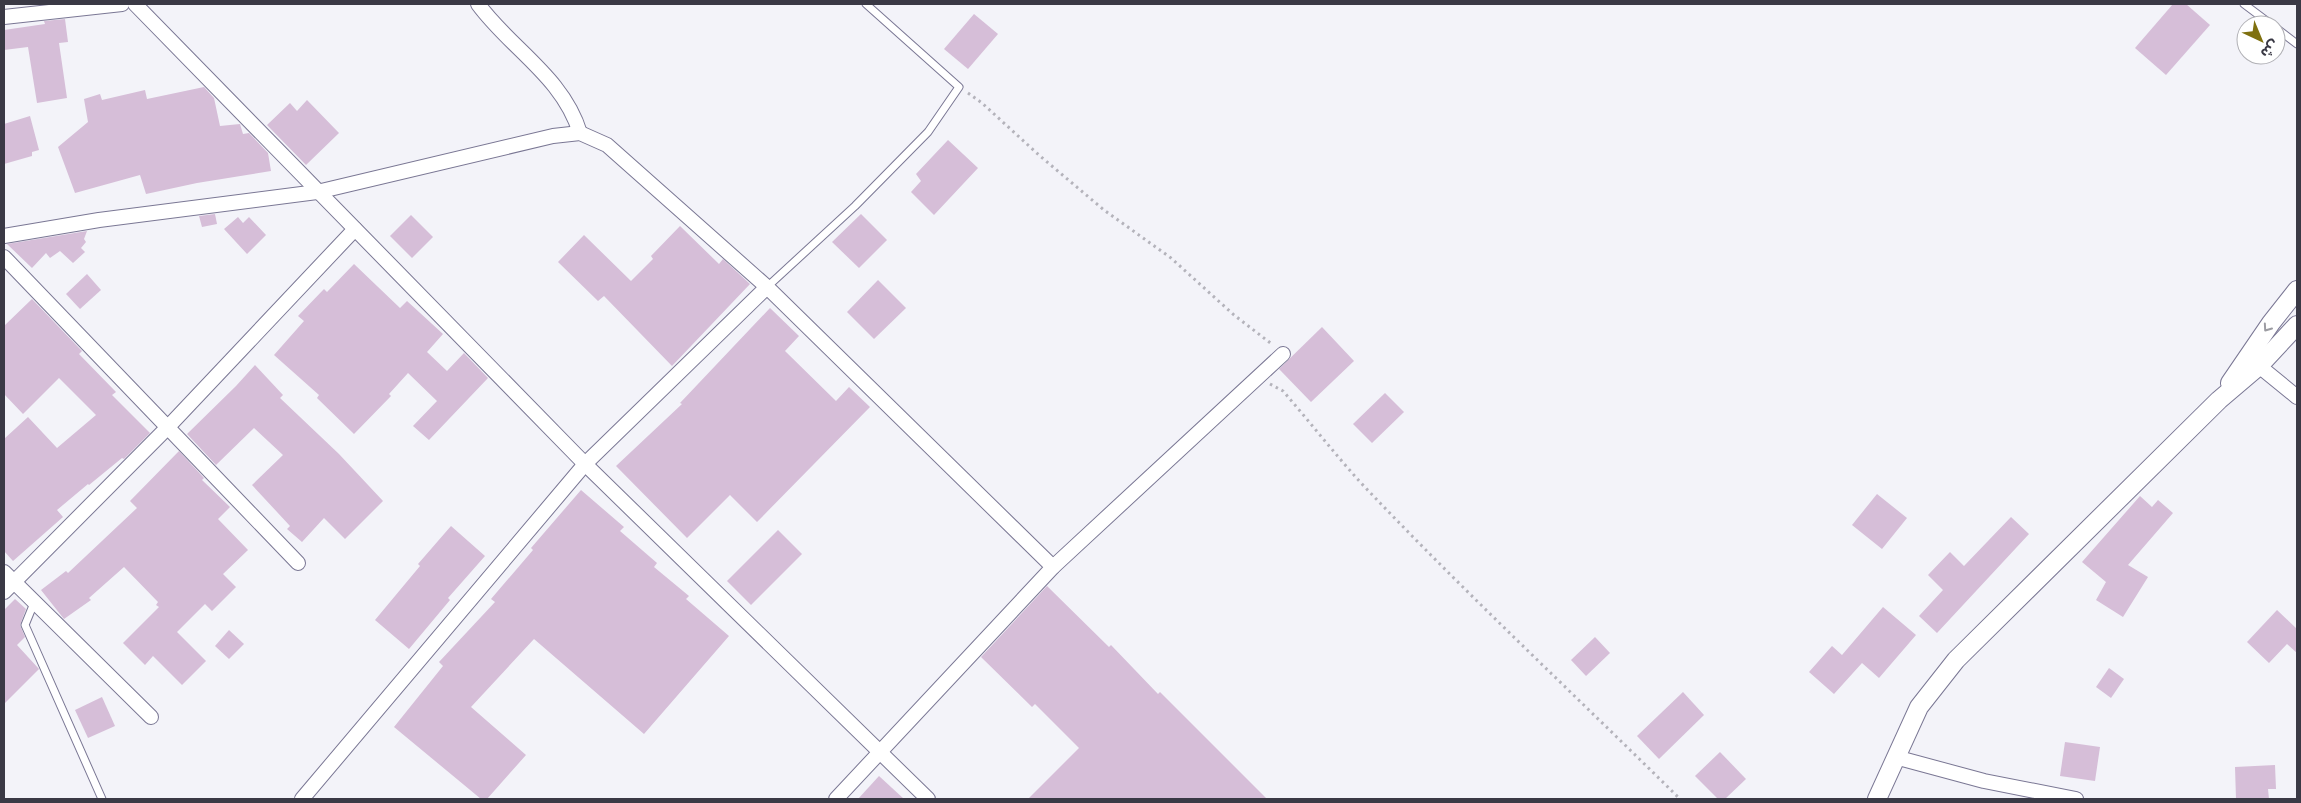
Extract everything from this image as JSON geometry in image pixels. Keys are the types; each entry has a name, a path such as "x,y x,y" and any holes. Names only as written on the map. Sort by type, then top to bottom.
{"street":[{"path":"4,17 122,4"},
{"path":"135,4 585,464 928,799"},
{"path":"478,4 490,19 548,76 574,115 580,133"},
{"path":"4,236 99,220 317,192 543,138 580,133 608,145 767,287 1052,567"},
{"path":"9,588 168,427 355,229"},
{"path":"4,257 298,563"},
{"path":"302,799 585,464 767,287"},
{"path":"2219,400 2271,323 2297,290"},
{"path":"1877,799 1919,707 1956,660 2219,400 2259,366 2297,325"},
{"path":"836,799 1052,567 1283,354"},
{"path":"2259,366 2297,397"},
{"path":"4,572 9,588 34,602 151,717"},
{"path":"1895,757 1984,781 2076,799"}],"lane":[{"path":"767,287 855,206 928,132 959,87 866,4"},
{"path":"2244,4 2259,15"},
{"path":"2286,36 2297,44"},
{"path":"34,602 25,625 102,799"}],"path":[{"path":"959,87 982,103 1040,156 1097,204 1171,258 1234,315 1283,354"},
{"path":"1250,384 1267,382 1283,391 1361,482 1533,657 1680,799"}],"building":[{"path":"2173,4 2186,4 2210,25 2166,75 2135,48"},
{"path":"974,14 998,34 968,69 944,49"},
{"path":"65,19 68,42 59,43 67,98 37,103 28,47 4,50 4,30 45,24 44,21"},
{"path":"204,87 214,98 220,126 240,124 243,134 249,133 268,153 271,171 197,183 146,194 140,175 75,193 58,147 88,122 84,99 100,94 102,100 145,90 147,99"},
{"path":"307,100 339,133 306,165 267,125 290,103 297,111"},
{"path":"30,116 39,150 32,152 32,156 4,164 4,124"},
{"path":"948,140 978,168 934,215 911,192 921,181 916,174"},
{"path":"215,214 217,224 202,227 199,216"},
{"path":"861,214 887,240 859,268 832,242"},
{"path":"411,215 433,237 412,258 390,236"},
{"path":"238,217 243,223 249,217 266,235 247,254 224,229"},
{"path":"680,226 719,264 723,259 750,284 672,366 604,296 598,301 558,262 584,235 631,281 653,259 651,256"},
{"path":"87,231 84,239 86,242 81,248 85,252 73,263 60,251 50,258 46,253 32,268 7,244"},
{"path":"354,264 400,308 407,301 443,334 427,352 447,371 464,353 488,378 429,440 413,426 437,401 408,373 389,394 391,396 354,434 317,398 319,395 274,355 304,321 298,316 324,289 327,292"},
{"path":"87,274 101,290 80,309 66,294"},
{"path":"878,280 906,308 874,339 847,312"},
{"path":"32,299 82,351 79,354 116,392 112,395 150,433 124,459 122,458 57,510 63,517 13,561 4,551 4,439 28,417 57,448 96,415 59,378 23,414 4,394 4,326"},
{"path":"770,308 799,336 785,351 836,401 849,387 870,407 757,522 730,495 687,538 616,466 682,404 680,403"},
{"path":"1322,327 1354,361 1311,402 1279,369"},
{"path":"255,365 283,395 280,398 339,454 383,501 345,539 324,518 302,542 287,529 290,526 252,485 283,455 254,428 216,465 187,434"},
{"path":"1385,393 1404,412 1372,443 1353,424"},
{"path":"179,451 204,478 202,480 230,507 218,519 248,550 223,574 236,587 212,611 205,604 177,632 206,661 182,685 153,656 145,665 123,643 159,607 156,605 158,602 124,567 89,598 91,600 64,619 41,590 66,571 68,573 137,508 130,501"},
{"path":"581,490 624,527 620,531 657,563 654,567 689,596 686,599 729,636 644,734 534,639 471,707 526,755 487,799 481,799 394,727 443,666 439,662 495,602 491,599 533,550 531,548"},
{"path":"1877,494 1907,518 1882,549 1852,525"},
{"path":"2140,496 2152,507 2158,500 2173,513 2128,565 2148,577 2123,617 2096,600 2106,582 2082,562"},
{"path":"2011,517 2029,534 1937,633 1919,616 1943,590 1928,575 1950,552 1964,566"},
{"path":"451,526 485,556 448,598 450,600 409,649 375,620 420,566 418,564"},
{"path":"778,530 802,554 751,605 727,581"},
{"path":"1047,586 1109,647 1111,645 1158,694 1160,692 1267,799 1028,799 1079,748 1035,704 1032,707 981,657"},
{"path":"15,599 26,609 20,625 25,637 17,645 39,669 4,704 4,610"},
{"path":"1883,607 1916,635 1879,678 1862,663 1834,694 1809,672 1832,646 1842,655"},
{"path":"2277,610 2297,629 2297,653 2287,644 2269,663 2247,642"},
{"path":"229,630 244,644 229,659 215,646"},
{"path":"1595,637 1610,653 1586,676 1571,660"},
{"path":"2109,668 2124,679 2111,698 2096,687"},
{"path":"1683,692 1704,715 1659,759 1637,736"},
{"path":"102,697 115,726 88,738 75,710"},
{"path":"2065,742 2100,747 2095,781 2060,776"},
{"path":"1720,752 1746,779 1725,799 1718,799 1695,776"},
{"path":"2275,765 2276,789 2268,789 2269,799 2236,799 2235,767"},
{"path":"879,776 904,799 858,799"}]}
